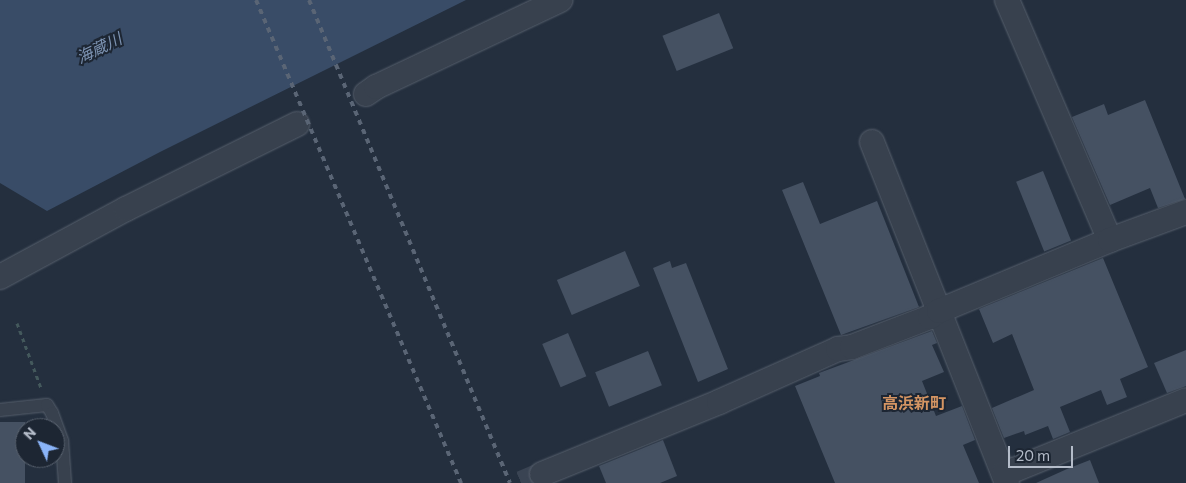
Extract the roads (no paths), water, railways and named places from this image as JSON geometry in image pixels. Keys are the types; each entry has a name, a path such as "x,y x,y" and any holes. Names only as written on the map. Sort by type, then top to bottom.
{"street":[{"path":"366,94 376,87 560,0"},
{"path":"1007,0 1110,240"},
{"path":"0,276 126,209 297,124"},
{"path":"872,142 1005,479 1186,400"},
{"path":"542,474 719,402 838,349 852,347 930,317 939,311 1110,240 1186,212"}],"lane":[{"path":"0,410 47,405 52,413 62,442 65,483"}],"water":[{"name":"海蔵川","path":"0,0 466,0 160,152 47,211 0,183"}],"tunnel":[{"path":"521,483 542,474"}],"railway":[{"path":"256,0 461,483"},
{"path":"309,0 510,483"}],"district":[{"name":"高浜新町","path":"914,403"}]}
